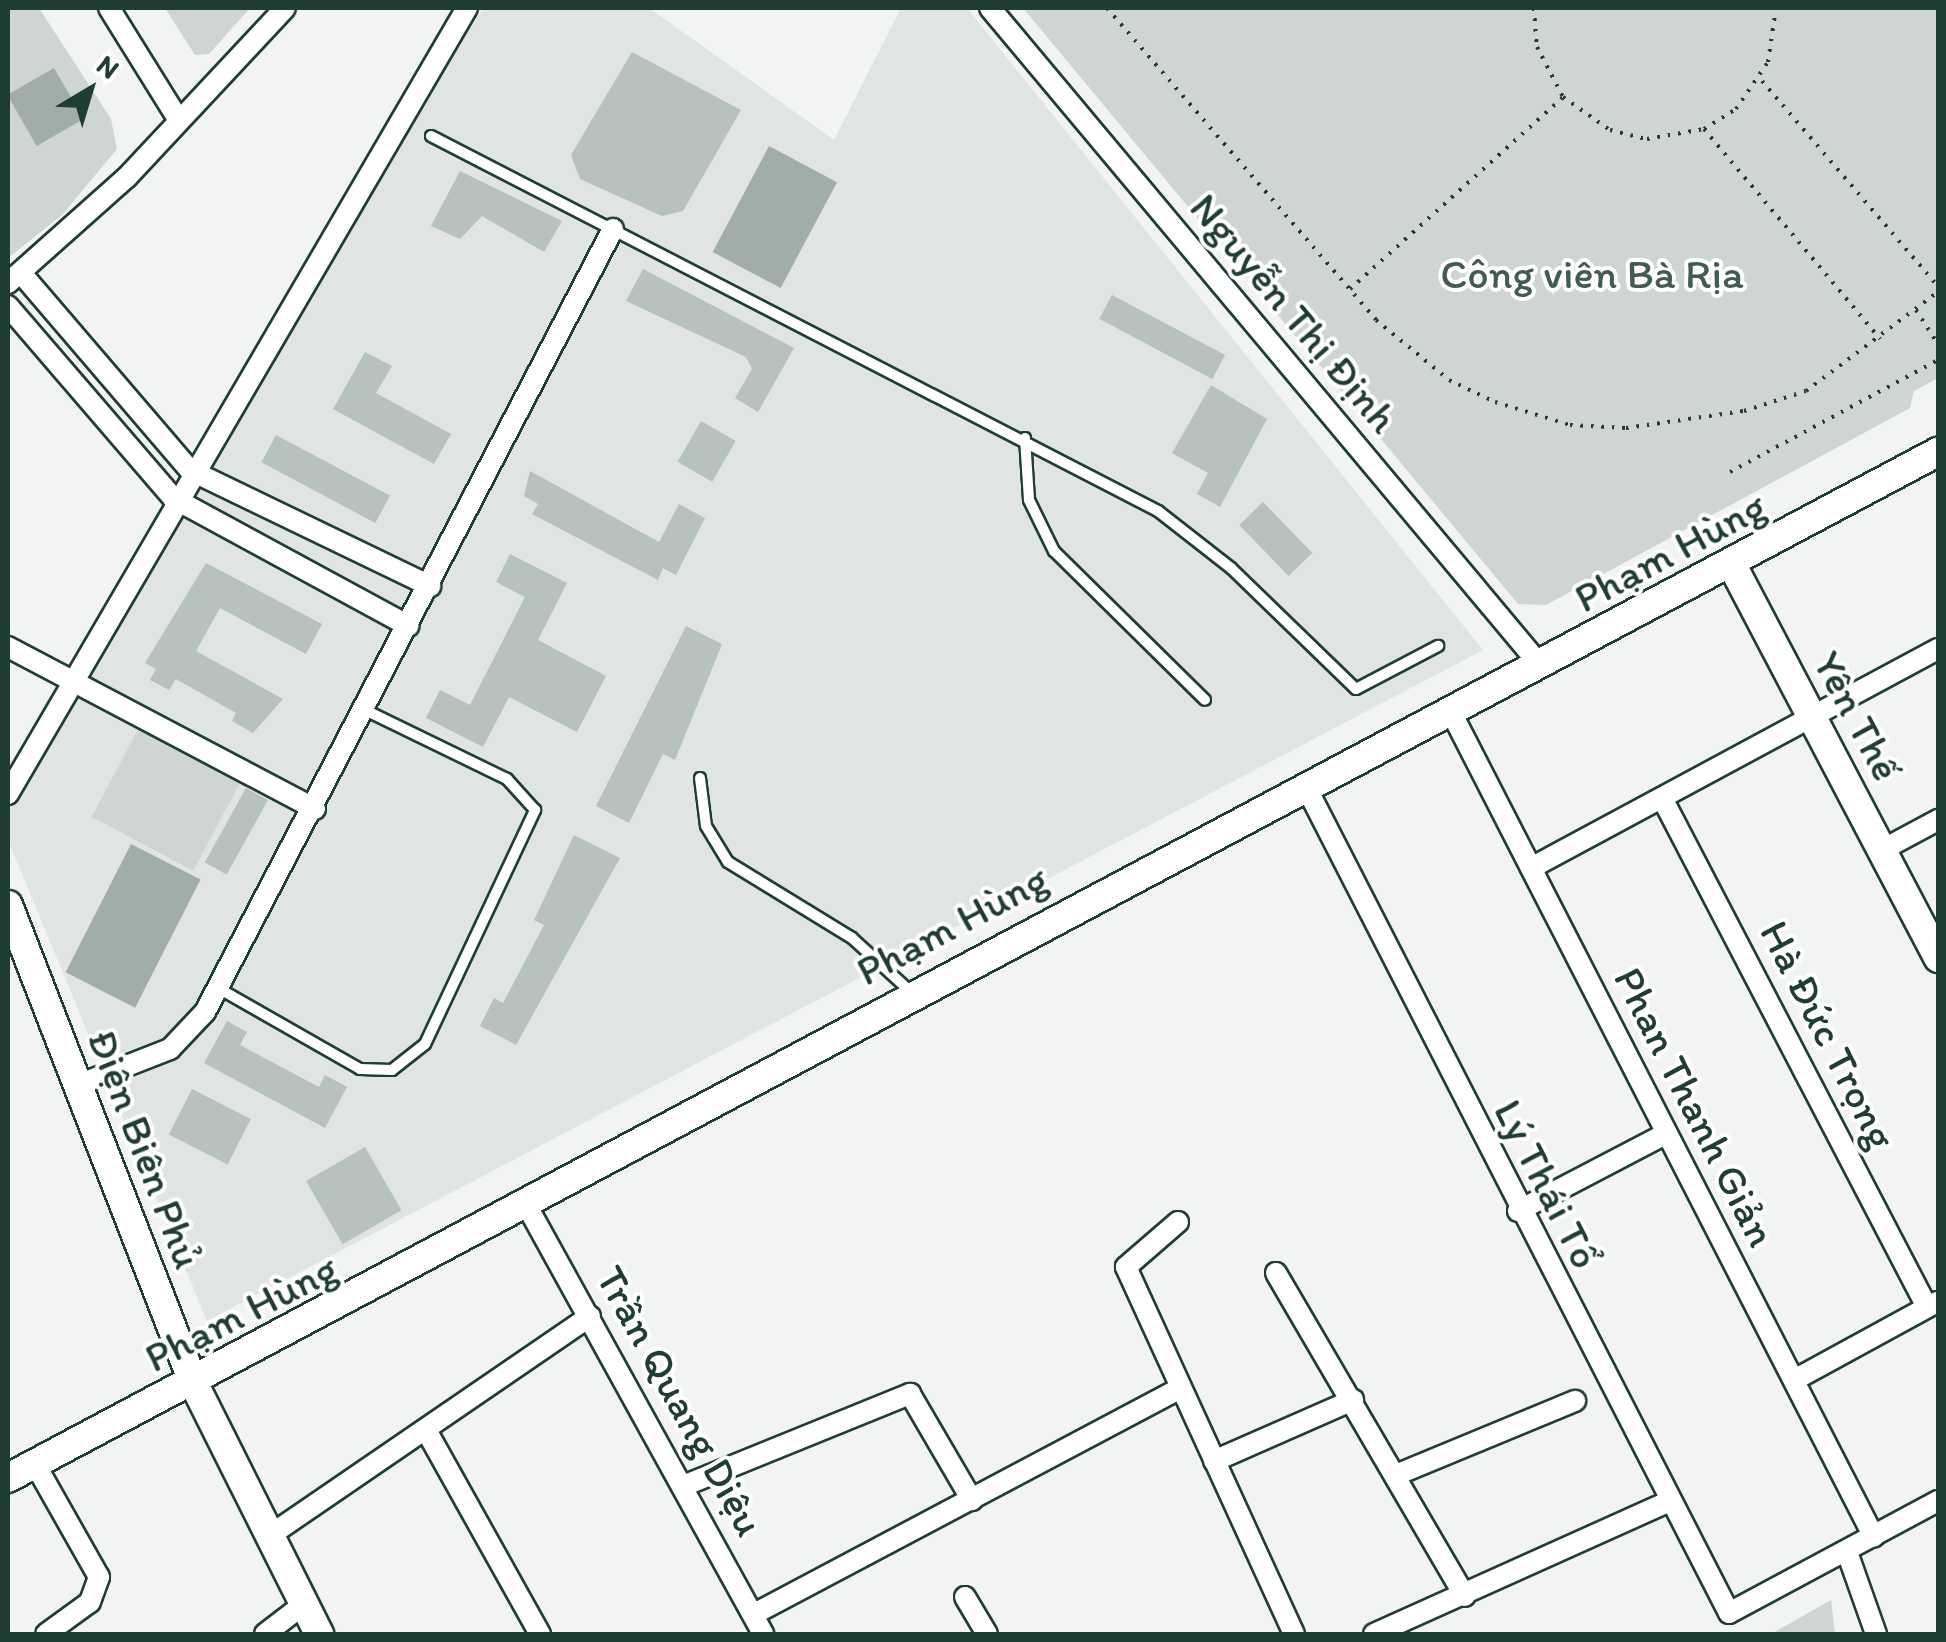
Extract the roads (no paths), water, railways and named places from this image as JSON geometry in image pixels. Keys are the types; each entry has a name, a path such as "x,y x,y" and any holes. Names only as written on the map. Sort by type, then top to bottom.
{"street":[{"path":"109,8 178,119"},
{"path":"285,8 178,119 14,278 190,470 430,586"},
{"path":"8,794 173,498 466,8"},
{"name":"Nguyễn Thị Định","path":"990,8 1541,666"},
{"path":"78,1085 184,1040 217,988 315,809 613,229"},
{"path":"8,306 173,498 409,626"},
{"name":"Phạm Hùng","path":"8,1478 527,1206 911,992 1541,666 1938,452"},
{"name":"Yên Thế","path":"1732,565 1938,958"},
{"path":"8,647 315,809"},
{"path":"1531,868 1938,649"},
{"name":"Phan Thanh Giản","path":"1450,710 1874,1537"},
{"name":"Lý Thái Tổ","path":"1305,785 1518,1211 1729,1613 1847,1552"},
{"name":"Hà Đức Trọng","path":"1662,798 1933,1304"},
{"path":"1882,850 1938,820"},
{"name":"Điện Biên Phủ","path":"8,906 193,1382 319,1634"},
{"path":"1518,1211 1665,1134"},
{"name":"Trần Quang Diệu","path":"527,1206 688,1484 764,1634"},
{"path":"1178,1222 1126,1267 1294,1634"},
{"path":"1276,1273 1465,1596"},
{"path":"1794,1380 1933,1304"},
{"path":"270,1536 590,1316"},
{"path":"754,1614 1180,1388"},
{"path":"688,1484 910,1394 972,1500"},
{"path":"1214,1461 1353,1400"},
{"path":"1396,1474 1575,1401"},
{"path":"426,1430 540,1634"},
{"path":"35,1464 100,1588 46,1634"},
{"path":"1876,1634 1847,1552 1938,1500"},
{"path":"1374,1634 1670,1502"},
{"path":"966,1596 987,1634"},
{"path":"265,1634 304,1604"}],"lane":[{"path":"431,136 1025,438 1191,534 1356,689 1438,646"},
{"path":"1025,438 1029,500 1054,551 1205,700"},
{"path":"217,988 360,1069 392,1070 425,1044 535,810 507,778 365,710"},
{"path":"700,778 706,826 728,862 852,938 911,992"}],"park label":[{"name":"Công viên Bà Rịa","path":"1592,274"}]}
